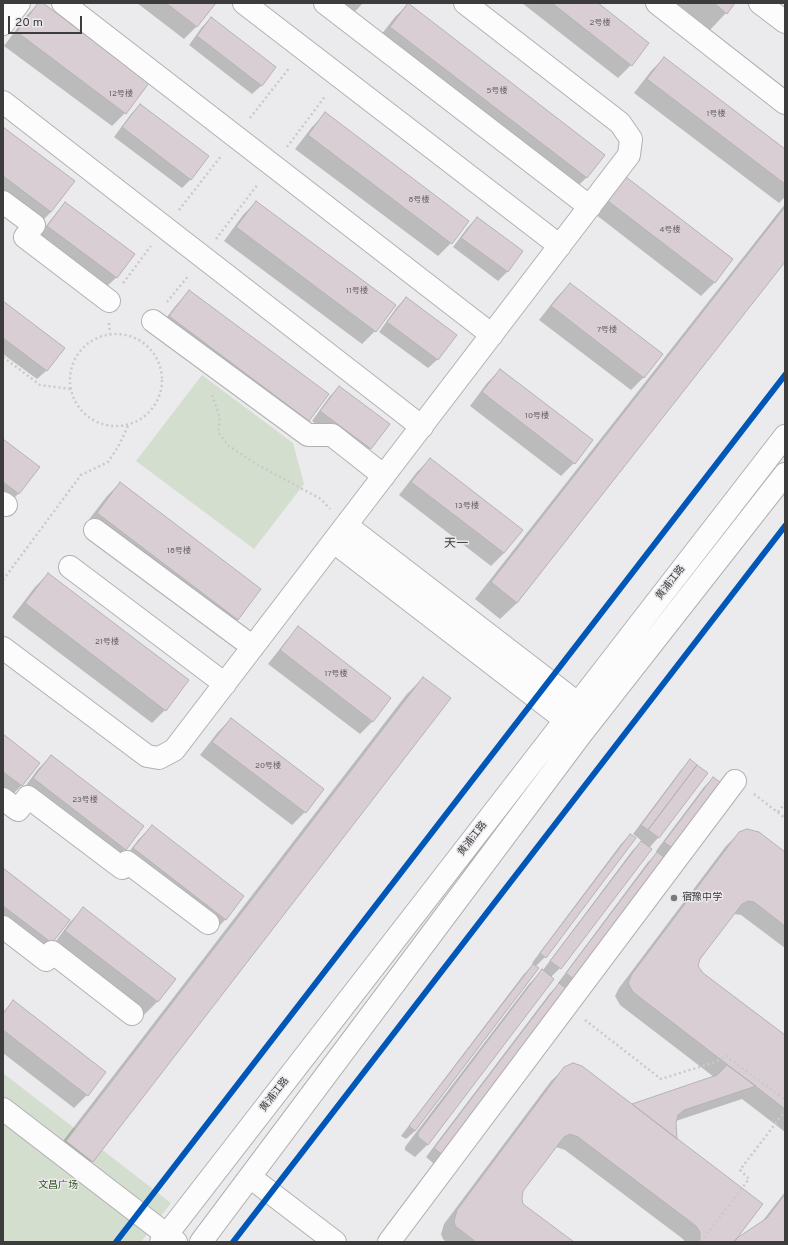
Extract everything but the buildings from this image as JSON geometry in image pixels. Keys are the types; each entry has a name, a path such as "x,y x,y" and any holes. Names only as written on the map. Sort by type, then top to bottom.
{"street":[{"path":"3,24 19,3"},
{"path":"63,3 492,335"},
{"path":"244,3 560,246"},
{"path":"325,3 590,208"},
{"path":"3,648 147,756 159,758 174,750 590,208 629,155 631,139 620,123 465,3"},
{"path":"658,3 785,103"},
{"path":"760,3 785,22"},
{"path":"3,102 422,427"},
{"path":"3,202 34,225 25,237 109,301"},
{"path":"153,321 308,435 332,435 384,476"},
{"name":"黄浦江路","path":"168,1240 573,727 785,436"},
{"name":"黄浦江路","path":"586,710 785,474"},
{"path":"95,530 253,647"},
{"path":"340,534 586,710"},
{"path":"340,534 573,727"},
{"path":"70,568 225,684"},
{"name":"黄浦江路","path":"202,1242 573,727"},
{"path":"389,1242 735,781"},
{"path":"3,799 18,810 28,797 122,868 127,862 208,923"},
{"path":"3,926 46,960 52,952 132,1014"},
{"path":"3,1108 168,1240"},
{"path":"250,1177 335,1242"}],"path":[{"path":"109,301 304,49"},
{"path":"153,321 340,77"},
{"path":"110,334 125,334 139,339 151,348 160,362 163,377 161,393 154,408 143,419 129,425 112,426 98,423 85,415 76,403 70,389 70,374 74,359 83,347 95,338 110,334"},
{"path":"3,357 40,385 70,389"},
{"path":"211,393 220,418 218,432 229,446 258,465 321,499 340,534"},
{"path":"3,580 81,475 108,462 118,447 129,425"},
{"path":"778,812 785,803"},
{"path":"581,1018 662,1080 715,1062 726,1056 785,1100"},
{"path":"701,1242 749,1179 740,1170 785,1111"}],"green space":[{"path":"202,375 293,443 304,484 254,549 136,461"},
{"name":"文昌广场","path":"3,1073 171,1203 141,1242 3,1242"}],"cycle path":[{"path":"116,1242 785,375"},
{"path":"233,1242 785,526"}],"place":[{"name":"宿豫中学","path":"674,898"}],"district":[{"name":"天一","path":"456,545"}]}
